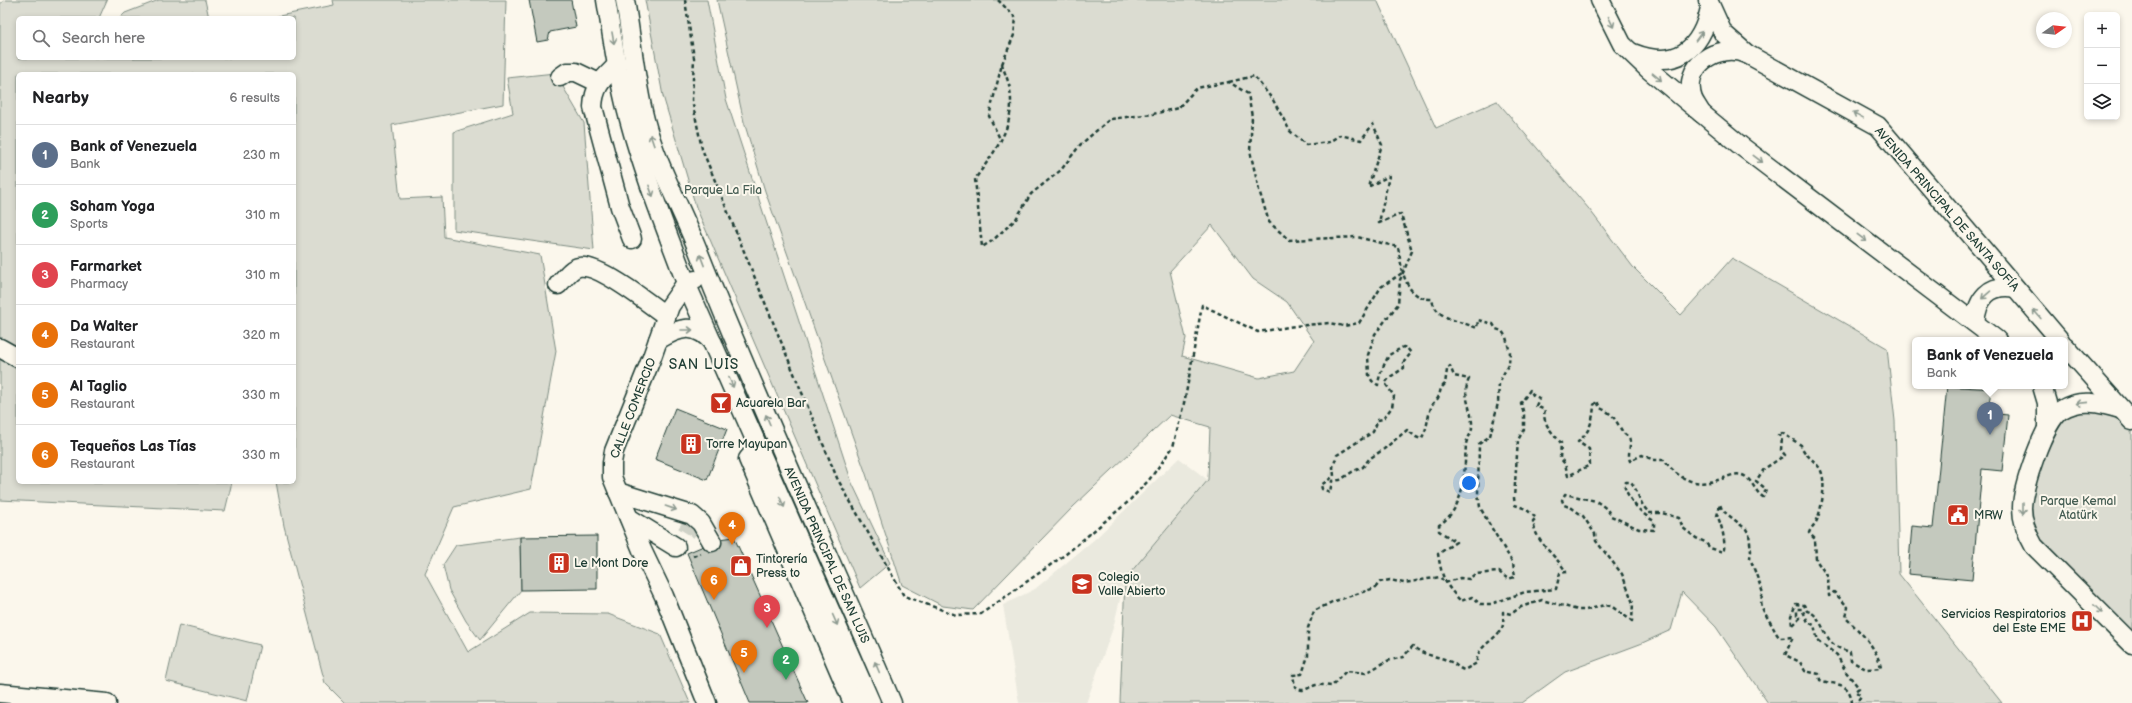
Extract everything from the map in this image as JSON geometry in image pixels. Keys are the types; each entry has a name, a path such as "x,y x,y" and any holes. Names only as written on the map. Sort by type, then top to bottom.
{"street":[{"name":"AVENIDA PRINCIPAL DE SAN LUIS","path":"606,0 628,118 644,171 662,221 686,283 871,703"},
{"name":"AVENIDA PRINCIPAL DE SAN LUIS","path":"625,0 635,72 646,122 659,160 683,213 797,489 837,574 892,703"},
{"path":"1600,0 1616,34 1629,51 1703,116 1993,337"},
{"name":"AVENIDA PRINCIPAL DE SANTA SOFÍA","path":"1629,51 1644,57 1664,60 1680,55 1699,38 1707,23 1709,4"},
{"name":"AVENIDA PRINCIPAL DE SANTA SOFÍA","path":"1709,4 1724,33 1747,54 1878,126 2057,337"},
{"path":"1703,116 1692,92 1693,78 1698,65 1708,57 1728,50 1738,50 1747,54"},
{"path":"618,64 599,83 594,93 593,107 620,207 632,239"},
{"path":"560,77 567,72 576,72 599,83"},
{"path":"662,221 674,231 677,230 681,227 683,213"},
{"path":"558,285 577,267 585,266 626,286 666,316"},
{"path":"686,283 693,280 700,280 706,283 716,296"},
{"name":"CALLE COMERCIO","path":"686,283 670,306 614,451 612,478 664,596 707,703"},
{"path":"1975,323 1977,308 1982,298 1998,288 2015,288"},
{"path":"658,340 673,331 685,329 704,333 713,343"},
{"path":"0,348 16,357"},
{"path":"2068,349 2126,415"},
{"path":"2043,389 2047,403 2047,427"},
{"path":"2126,415 2092,403 2078,403 2062,410 2053,417 2047,427 2024,496 2022,508 2027,533 2034,546 2132,644"},
{"path":"758,447 748,459 852,703"},
{"path":"618,492 692,515 702,523 712,542"},
{"path":"629,518 676,547"},
{"path":"0,693 107,703"}],"path":[{"path":"685,0 694,58 692,100 702,149 836,474 904,596 956,614 981,614 1066,554 1128,502 1149,480 1173,447 1185,398 1202,305 1258,332 1295,326 1329,323 1344,326 1359,323 1381,287 1403,272"},
{"path":"998,0 1016,18 1014,35 1002,64 989,116 1002,142"},
{"path":"1002,64 1010,90 1009,119 1002,142 974,179 982,248 1016,219 1031,194 1062,170 1080,144 1110,119 1152,114 1178,108 1197,88 1254,76 1273,100 1290,131 1306,145 1329,142 1340,135 1361,140 1373,124 1382,145 1368,187 1389,176 1379,223 1401,214 1412,250 1400,280 1398,304 1375,334 1368,355 1369,375 1372,381 1378,385 1379,376 1389,355 1403,348 1407,348 1411,353 1403,363 1404,368 1390,377 1385,383 1394,396 1392,407 1383,419 1378,420 1373,432 1337,454 1333,467 1334,476 1321,485 1322,489 1330,492 1332,482 1340,480 1363,467 1369,458 1384,449 1406,430 1421,439 1426,431 1426,422 1432,404 1438,398 1440,388 1445,384 1447,370 1450,366 1454,376 1469,380 1466,385 1466,396 1471,411 1473,426 1466,442 1464,461 1465,478 1460,498 1453,511 1448,519 1439,525 1439,531 1456,542 1438,554 1444,583"},
{"path":"1229,82 1248,94 1252,117 1250,151 1269,222 1289,240 1357,237 1398,247 1405,280 1414,294 1422,299 1432,299 1433,307 1440,314 1477,328 1478,320 1493,324 1506,337 1510,353 1509,363 1499,383 1498,402 1490,436 1479,444 1478,494 1480,507 1513,563 1515,577 1508,579 1499,572 1488,572 1475,574 1469,579 1460,578 1444,583"},
{"path":"1852,703 1848,691 1840,684 1820,680 1819,674 1805,671 1800,662 1785,655 1793,637 1780,638 1774,632 1762,610 1760,600 1763,593 1750,558 1750,543 1746,529 1722,510 1720,504 1717,516 1720,522 1725,548 1723,552 1710,548 1705,542 1696,538 1683,528 1679,518 1662,513 1650,513 1642,505 1636,488 1631,482 1626,482 1624,485 1626,493 1647,517 1654,521 1654,530 1639,529 1612,516 1607,509 1596,501 1565,494 1562,500 1564,505 1572,508 1583,516 1595,534 1596,541 1622,574 1633,603 1632,620 1611,606 1605,605 1586,610 1578,610 1542,600 1521,607 1511,614 1503,612 1502,627 1489,644 1479,650 1476,657 1477,663 1464,670 1457,668 1453,662 1443,658 1420,653 1413,646 1403,657 1387,661 1366,673 1346,671 1332,686 1316,685 1306,690 1299,690 1295,687 1293,676 1302,674 1308,656 1308,628 1314,612 1332,602 1375,588 1380,582 1390,580 1404,583 1440,577 1461,601 1472,597 1480,604 1491,604 1525,592 1556,589 1560,573 1566,572 1561,564 1536,536 1533,521 1536,518 1526,509 1515,505 1514,498 1518,440 1524,429 1524,415 1521,403 1530,390 1533,395 1539,398 1536,406 1545,410 1545,421 1549,429 1561,443 1560,458 1565,464 1568,476 1590,465 1589,449 1578,442 1585,436 1593,421 1594,405 1597,401 1600,408 1612,414 1625,435 1629,438 1631,444 1628,456 1630,461 1642,455 1654,460 1664,460 1673,471 1689,482 1709,483 1738,474 1744,475 1763,497 1766,490 1756,481 1764,469 1785,455 1781,450 1782,437 1778,435 1782,433 1801,445 1803,452 1820,467 1824,493 1817,521 1811,527 1809,532 1815,539 1816,560 1828,577 1830,596 1834,592 1848,607 1846,618 1880,658 1881,668 1866,669 1851,661 1850,652 1836,646 1831,642 1817,618 1812,612 1807,611 1804,605 1796,604 1792,610 1792,626 1800,618 1798,616 1797,609 1802,609 1808,622 1814,625 1818,641 1837,655 1846,672 1859,688 1855,691 1861,696 1856,703"}],"shaded area":[{"name":"Colegio Valle Abierto","path":"1179,458 1208,480 1125,579 1113,628 1086,703 1019,703 1003,605 1035,589 1096,538"}],"green space":[{"path":"5,0 107,0 100,16 16,16 16,60 296,60 296,16 279,16 334,5 333,0 506,0 503,104 392,125 400,199 442,197 444,237 540,255 556,351 531,489 454,507 425,574 468,652 530,613 608,614 660,634 690,703 345,703 325,683 284,526 276,484 296,484 296,72 16,72 16,484 232,484 225,511 0,500 0,4"},
{"path":"159,0 205,0 209,16 122,16 125,13"},
{"name":"Parque La Fila","path":"645,0 707,0 726,99 852,483 890,563 860,588 696,207 663,96"},
{"path":"717,0 1377,0 1436,128 1497,101 1589,209 1633,267 1681,315 1732,258 1887,348 1895,421 1899,574 2002,703 1768,703 1716,627 1682,592 1671,630 1640,644 1565,672 1522,703 1120,703 1125,579 1208,480 1210,427 1170,415 1073,507 973,610 943,606 902,585 866,474 765,191 744,122","holes":["1212,225 1253,279 1287,302 1314,341 1294,371 1259,378 1182,356 1186,338 1170,271"]},
{"path":"555,73 584,123 594,250 454,230 454,132 513,113 507,78"},
{"name":"Parque Kemal Atatürk","path":"2078,403 2132,421 2132,644 2034,546 2023,518 2047,427"},
{"path":"520,537 521,590 480,640 466,621 449,590 443,565 456,545"},
{"path":"179,625 260,645 247,701 166,681"}],"building":[{"path":"529,0 571,0 576,27 550,32 548,40 537,42"},
{"path":"1947,389 1991,389 1988,413 2008,415 2002,471 1982,469 1972,580 1908,574 1912,526 1933,528"},
{"name":"Torre Mayupan","path":"675,408 727,429 707,480 655,459"},
{"name":"Le Mont Dore","path":"597,536 597,589 521,590 520,537"},
{"path":"734,537 808,703 750,703 687,553 720,539"}],"tunnel":[{"path":"686,533 699,512"}],"place":[{"name":"Acuarela Bar","path":"721,403"},
{"name":"Bank of Venezuela","path":"1990,435"},
{"name":"Torre Mayupan","path":"691,444"},
{"name":"MRW","path":"1958,515"},
{"name":"Da Walter","path":"732,545"},
{"name":"Le Mont Dore","path":"559,563"},
{"name":"Tintorería Press to","path":"741,566"},
{"name":"Colegio Valle Abierto","path":"1082,584"},
{"name":"Tequeños Las Tías","path":"714,600"},
{"name":"Servicios Respiratorios del Este EME","path":"2082,621"},
{"name":"Farmarket","path":"767,628"},
{"name":"Al Taglio","path":"744,673"},
{"name":"Soham Yoga","path":"786,680"}],"district":[{"name":"SAN LUIS","path":"704,364"}]}
